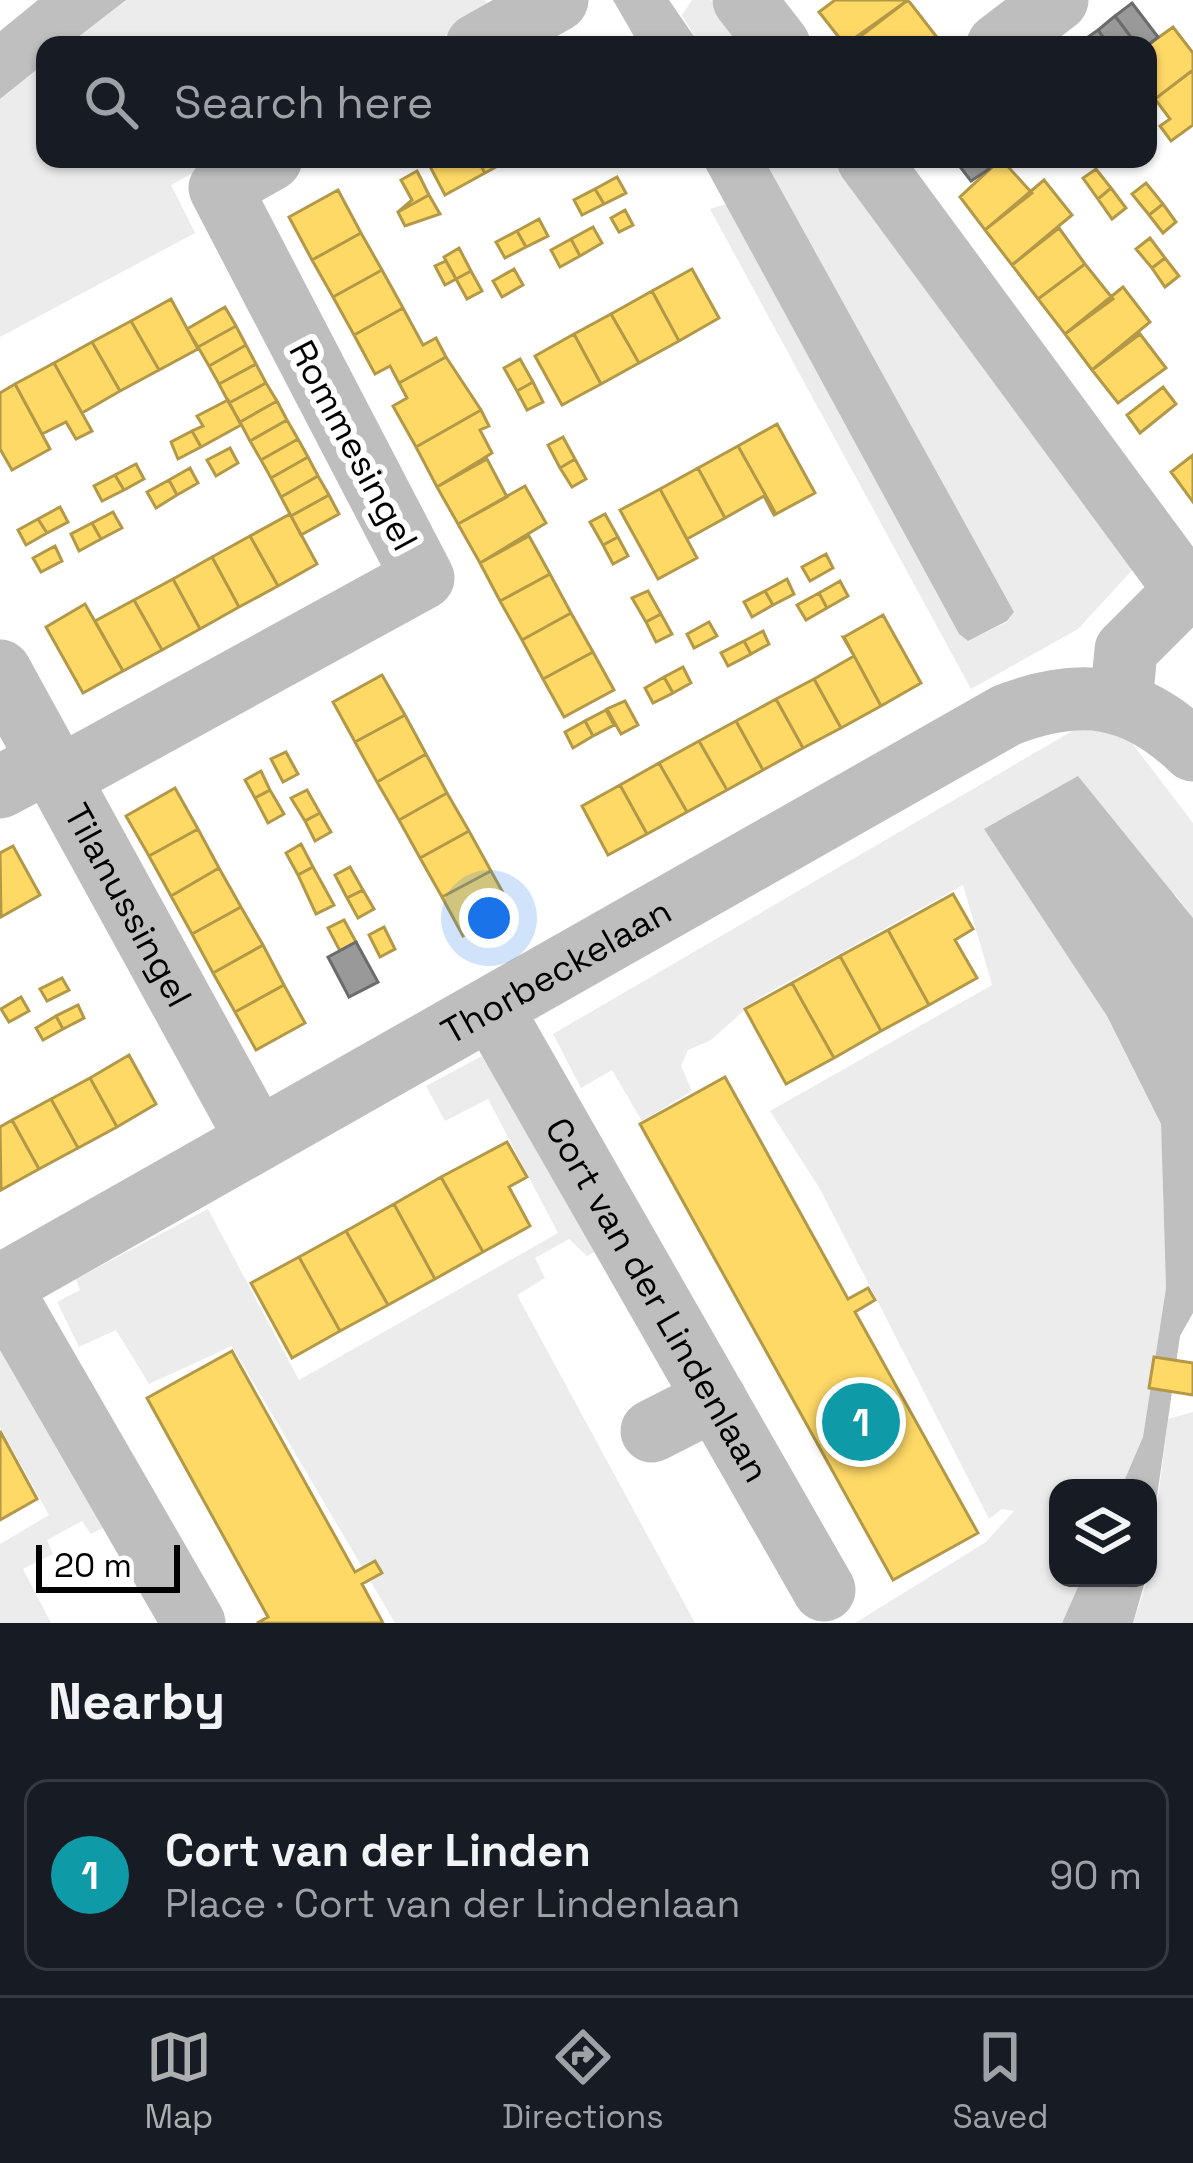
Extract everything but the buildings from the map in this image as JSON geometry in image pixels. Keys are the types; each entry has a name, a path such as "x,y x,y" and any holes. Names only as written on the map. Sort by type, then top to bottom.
{"street":[{"path":"493,36 557,0"},
{"path":"744,0 772,36"},
{"path":"1010,36 1058,0"},
{"name":"Rommesingel","path":"37,775 424,578 220,188 256,168"},
{"path":"875,168 1189,586 1126,650 1121,704"},
{"name":"Tilanussingel","path":"0,671 37,775 256,1137"},
{"name":"Thorbeckelaan","path":"0,1286 1007,715 1056,697 1121,704 1193,750"},
{"name":"Cort van der Lindenlaan","path":"491,1008 824,1590"},
{"path":"0,1286 194,1623"},
{"path":"652,1431 715,1399"}],"shaded area":[{"path":"38,0 126,0 80,36 36,36 36,70 0,99 0,31"},
{"path":"126,0 485,0 491,10 444,36 80,36"},
{"path":"613,0 669,0 694,36 634,36"},
{"path":"692,0 711,0 738,36 695,36 682,15"},
{"path":"36,70 36,168 202,168 171,185 195,233 0,337 0,99"},
{"path":"706,168 769,168 1014,612 1007,621 968,641 959,634"},
{"path":"769,168 838,168 1137,565 1078,629 971,689 710,209 726,204 959,634 968,641 1007,622 1014,612"},
{"path":"1086,723 1119,726 1193,823 1193,918 1175,894 1107,1016 1161,1124 1166,1288 1143,1437 1125,1479 1049,1479 1049,1587 1078,1587 1062,1623 855,1623 986,1542 1014,1511 1002,1509 989,1519 820,1189 770,1111 992,985 963,885 757,999 711,1040 688,1050 681,1066 692,1091 642,1121 612,1070 581,1088 553,1034"},
{"path":"1078,776 1193,918 1193,1313 1180,1336 1157,1496 1157,1479 1125,1479 1143,1437 1166,1288 1161,1124 1107,1016 984,829"},
{"path":"512,1054 612,1242 587,1256 569,1239 535,1258 545,1278 517,1295 695,1623 395,1623 232,1346 149,1384 116,1330 79,1347 57,1302 80,1290 76,1279 208,1209 299,1380 558,1233 488,1099 445,1121 426,1086 482,1056 487,1065"},
{"path":"0,1336 124,1518 91,1534 82,1521 47,1540 53,1554 23,1569 51,1623 0,1623 0,1544 49,1515 0,1427"},
{"path":"1193,1412 1193,1623 1133,1623 1145,1587 1157,1587 1157,1506 1168,1419"},
{"path":"1078,1587 1143,1587 1133,1623 1062,1623"}],"place":[{"name":"Cort van der Linden","path":"861,1422"}]}
